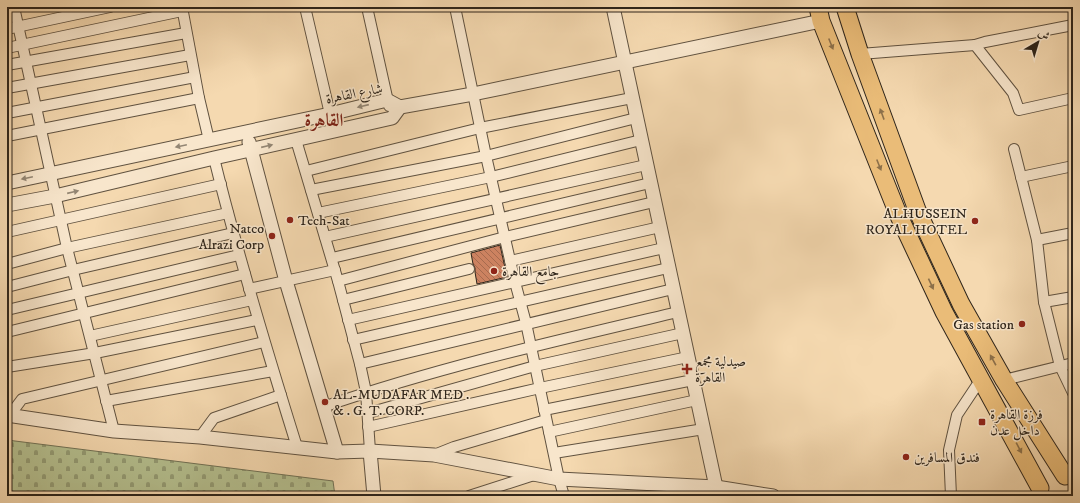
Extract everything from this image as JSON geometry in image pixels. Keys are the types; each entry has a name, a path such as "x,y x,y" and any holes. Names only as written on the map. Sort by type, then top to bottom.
{"highway":[{"path":"820,14 898,214 944,312 981,379 1038,492 1051,480 1069,477 1004,380 961,304 917,210 860,54 845,7"}],"street":[{"path":"7,8 11,7"},
{"path":"14,7 52,173 55,196 67,248 114,431"},
{"path":"7,29 110,7"},
{"path":"305,7 330,114"},
{"path":"7,205 55,196 392,118 367,7"},
{"path":"455,7 486,156 526,323 546,420 564,496"},
{"path":"613,7 716,487"},
{"path":"7,48 182,9 190,55 209,140"},
{"path":"400,106 473,94 624,62 820,14"},
{"path":"860,54 975,45 1073,25"},
{"path":"7,65 186,33"},
{"path":"975,45 1013,93 1019,110 1073,98"},
{"path":"7,88 190,55"},
{"path":"7,113 195,77"},
{"path":"7,136 199,98"},
{"path":"306,171 480,128 632,98"},
{"name":"شارع القاهرة","path":"7,183 330,114 387,100 400,106 392,118"},
{"path":"311,190 486,156 636,118"},
{"path":"247,131 286,281 337,452"},
{"path":"296,140 332,258 360,364 366,392 374,496"},
{"path":"318,213 491,177 641,140"},
{"path":"1014,149 1037,240 1044,302 1060,366 1073,393"},
{"path":"214,158 239,255 280,395 297,447"},
{"path":"325,237 646,165"},
{"path":"1021,177 1073,166"},
{"path":"332,258 650,183"},
{"path":"7,232 221,184"},
{"path":"338,280 654,202"},
{"path":"7,264 67,248 228,213"},
{"path":"510,260 660,227"},
{"path":"7,287 233,233"},
{"path":"1037,240 1073,233"},
{"path":"348,320 664,248"},
{"path":"7,310 239,255"},
{"path":"353,340 668,268"},
{"path":"343,300 469,269"},
{"path":"249,289 335,270"},
{"path":"7,332 245,274"},
{"path":"360,364 673,289"},
{"path":"1044,302 1073,297"},
{"path":"90,336 252,300"},
{"path":"323,407 366,392 531,346 678,312"},
{"path":"7,367 95,353 258,320"},
{"path":"368,413 535,366 683,333"},
{"path":"9,415 22,399 264,342"},
{"path":"368,427 540,388 688,357"},
{"path":"1004,380 1073,363"},
{"path":"106,401 273,371"},
{"path":"951,496 949,450 957,415 981,379"},
{"path":"544,410 693,380"},
{"path":"200,437 214,418 280,395"},
{"path":"549,432 697,400"},
{"path":"9,415 114,431 200,437 337,452 370,451 434,456 559,479 716,487 773,496"},
{"path":"434,456 454,447 546,420"},
{"path":"554,453 704,429"},
{"path":"470,496 536,474"}],"green space":[{"path":"7,440 333,481 335,496 7,496"}],"building":[{"path":"500,245 507,277 477,284 471,253"}],"place":[{"name":"Tech-Sat","path":"290,220"},
{"name":"ALHUSSEIN ROYAL HOTEL","path":"975,221"},
{"name":"Natco Alrazi Corp","path":"272,236"},
{"name":"جامع القاهرة","path":"494,271"},
{"name":"Gas station","path":"1022,324"},
{"name":"صيدلية مجمع القاهرة","path":"687,369"},
{"name":"AL-MUDAFAR MED . & . G. T. CORP.","path":"325,402"},
{"name":"فرزة القاهرة داخل عدن","path":"982,422"},
{"name":"فندق المسافرين","path":"906,457"}],"district":[{"name":"القاهرة","path":"324,120"}]}
